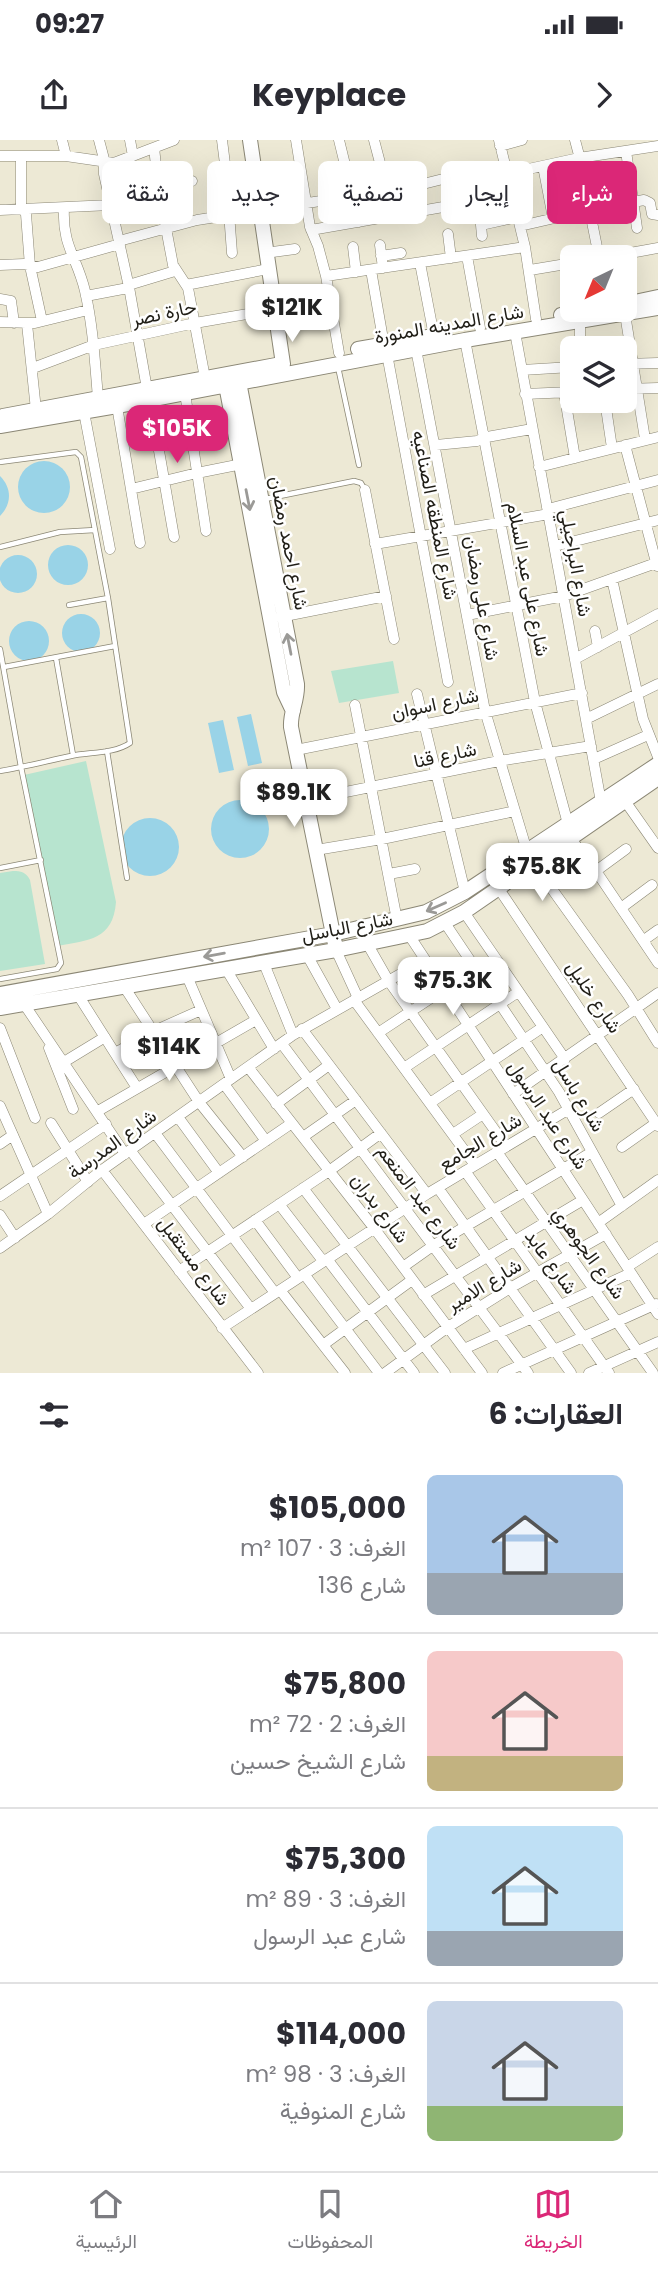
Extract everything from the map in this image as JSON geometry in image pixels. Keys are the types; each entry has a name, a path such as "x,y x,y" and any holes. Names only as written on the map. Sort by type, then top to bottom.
{"main road":[{"path":"250,140 253,161"},
{"path":"261,224 283,364"},
{"name":"شارع المدينه المنورة","path":"637,305 658,297"},
{"name":"شارع المدينه المنورة","path":"637,309 658,308"},
{"name":"شارع المدينه المنورة","path":"0,416 98,398 185,393 433,336 560,315"},
{"name":"شارع المدينه المنورة","path":"385,349 416,349 580,322"},
{"name":"شارع المدينه المنورة","path":"0,426 117,406 205,378 283,364 338,358"},
{"name":"شارع احمد رمضان","path":"232,383 242,464 277,617 297,684 291,724 336,950"},
{"name":"شارع احمد رمضان","path":"232,383 261,499 277,617"},
{"name":"شارع الباسل","path":"0,1008 368,944 409,935 445,923 571,839 604,807 658,764"},
{"name":"شارع الباسل","path":"0,994 397,920 439,906 465,892 568,824 604,807 625,801 658,778"},
{"path":"127,971 128,987"}],"street":[{"path":"62,140 66,156"},
{"path":"99,140 104,161"},
{"path":"130,140 133,156"},
{"path":"120,161 174,140"},
{"path":"222,140 224,161"},
{"path":"296,140 311,230 326,276 338,358"},
{"path":"339,140 345,161"},
{"path":"374,140 379,161"},
{"path":"504,161 500,143 522,140"},
{"path":"575,140 580,161"},
{"path":"533,168 658,146"},
{"path":"154,148 156,161"},
{"path":"626,151 628,161"},
{"path":"0,156 66,156 102,163"},
{"path":"21,156 22,209 26,216 30,265 42,321"},
{"path":"543,166 547,189"},
{"path":"304,203 318,201"},
{"path":"637,202 649,201 652,215 658,215"},
{"path":"0,210 102,206"},
{"path":"64,208 64,232 86,296 94,345 98,398"},
{"path":"0,265 38,267 166,228 207,219"},
{"path":"115,224 174,537"},
{"path":"165,224 175,271 186,285 205,378"},
{"path":"230,224 232,253"},
{"path":"311,230 347,224"},
{"path":"482,236 481,225 490,224"},
{"path":"520,224 530,270 536,319"},
{"path":"593,224 597,245"},
{"path":"637,224 637,228"},
{"path":"447,234 451,258"},
{"path":"353,247 356,272"},
{"path":"326,276 526,247"},
{"path":"637,252 658,248"},
{"path":"265,253 295,249"},
{"path":"383,268 381,250 401,253"},
{"path":"467,256 480,328"},
{"path":"420,263 433,336"},
{"path":"530,270 560,265"},
{"path":"186,285 268,269"},
{"name":"شارع المنطقه الصناعيه","path":"371,270 448,682"},
{"path":"86,296 129,287 131,284 175,271"},
{"path":"0,299 10,301 14,323"},
{"name":"حارة نصر","path":"33,368 94,345 195,323 305,304"},
{"path":"0,322 27,324 88,310"},
{"path":"580,322 580,336"},
{"path":"27,324 36,410"},
{"name":"شارع البراجيلي","path":"515,332 604,807"},
{"name":"شارع على عبد السلام","path":"465,340 535,702 568,824"},
{"name":"شارع على رمضان","path":"416,349 485,711 527,851"},
{"path":"637,364 658,363"},
{"path":"522,370 560,368"},
{"path":"646,439 637,389 658,388"},
{"path":"525,394 560,392"},
{"path":"185,393 206,531"},
{"path":"117,406 140,543"},
{"path":"84,412 110,550"},
{"path":"570,413 575,458"},
{"path":"607,413 612,448"},
{"path":"436,445 477,441 532,429"},
{"path":"539,467 658,437"},
{"path":"467,615 564,596 657,566 655,547 625,445"},
{"path":"131,489 242,464"},
{"path":"375,544 499,523 658,480"},
{"path":"365,490 394,639"},
{"path":"555,546 658,520"},
{"path":"612,579 637,694 648,736 658,757"},
{"path":"277,617 386,596"},
{"path":"575,659 658,614"},
{"path":"595,631 598,647"},
{"path":"586,719 658,684"},
{"name":"شارع اسوان","path":"296,750 582,693"},
{"path":"417,694 465,892"},
{"path":"355,705 397,920"},
{"path":"594,759 648,736"},
{"name":"شارع قنا","path":"306,800 499,761 592,746"},
{"path":"625,801 658,848"},
{"path":"316,849 382,839 515,811"},
{"path":"571,839 658,963"},
{"path":"596,871 626,849"},
{"path":"534,864 658,1043"},
{"path":"389,874 415,869"},
{"path":"621,908 652,885"},
{"name":"شارع خليل","path":"499,889 657,1125"},
{"path":"464,912 565,1059"},
{"path":"445,923 486,984"},
{"path":"644,940 658,930"},
{"name":"شارع عبد الرسول","path":"409,935 656,1307"},
{"name":"شارع الجوهري","path":"368,944 388,980 483,1114 525,1192 653,1373"},
{"path":"336,950 356,999 475,1165"},
{"path":"307,955 337,1009"},
{"name":"شارع المدرسة","path":"0,1248 48,1214 102,1170 297,1032 425,960"},
{"path":"263,961 297,1032 329,1065 427,1194"},
{"name":"شارع عبد المنعم","path":"226,969 256,1020 309,1079 525,1369"},
{"path":"378,1033 475,969"},
{"path":"187,976 215,1043 227,1082 266,1141"},
{"path":"128,987 199,1101 243,1157"},
{"path":"404,1068 519,992"},
{"path":"513,1094 658,993"},
{"path":"78,995 137,1088"},
{"path":"24,1004 106,1124 251,1309"},
{"name":"شارع باسل","path":"500,1004 569,1109 622,1206"},
{"path":"115,1053 154,1031 201,1010"},
{"path":"98,1111 256,1020"},
{"path":"430,1103 543,1027"},
{"path":"0,1028 35,1118"},
{"path":"42,1032 73,1109"},
{"path":"64,1062 105,1037"},
{"path":"276,1104 329,1065"},
{"name":"شارع بدران","path":"248,1067 374,1228 482,1373"},
{"path":"600,1113 634,1089"},
{"path":"303,1137 356,1100"},
{"path":"0,1106 48,1214"},
{"name":"شارع الجامع","path":"222,1328 427,1194 569,1109"},
{"path":"453,1134 483,1114"},
{"path":"178,1116 219,1173"},
{"path":"51,1123 88,1182"},
{"path":"144,1224 292,1123"},
{"path":"0,1195 106,1124"},
{"path":"622,1147 657,1125"},
{"path":"155,1133 232,1235 345,1373"},
{"path":"178,1271 329,1171 381,1133"},
{"path":"0,1144 13,1135"},
{"path":"402,1266 592,1152"},
{"name":"شارع مستقبل","path":"102,1170 258,1373"},
{"name":"شارع عابد","path":"465,1171 607,1370"},
{"path":"598,1223 658,1180"},
{"path":"303,1188 445,1373"},
{"path":"438,1188 571,1373"},
{"path":"424,1294 583,1200"},
{"path":"279,1204 368,1312 414,1373"},
{"path":"0,1215 15,1238"},
{"path":"255,1220 379,1373"},
{"name":"شارع الامير","path":"385,1373 448,1327 510,1288 606,1234"},
{"path":"464,1349 594,1289 629,1270 658,1247"},
{"path":"323,1345 412,1280"},
{"path":"503,1373 525,1369 555,1350 656,1307"},
{"path":"589,1373 607,1370 658,1342"}],"lane":[{"path":"338,358 359,465"},
{"path":"0,462 79,453 108,598 130,743 107,751 73,755 0,771"},
{"path":"261,499 354,481 361,483 365,490"},
{"path":"0,547 49,534 95,530"},
{"path":"69,605 108,598"},
{"path":"4,667 116,646"},
{"path":"0,649 61,963 57,969 0,979"},
{"path":"56,658 73,755"},
{"path":"107,751 127,878"},
{"path":"0,868 41,860"}],"green space":[{"path":"393,661 399,693 339,703 331,671"},
{"path":"86,761 116,902 114,915 110,924 97,936 57,946 21,780 24,775"},
{"path":"23,872 30,880 45,964 0,971 0,873"}],"water":[{"path":"44,461 63,468 70,487 63,506 44,513 25,506 18,487 25,468"},
{"path":"0,476 7,486 9,496 7,506 0,516"},
{"path":"68,545 82,551 88,565 82,579 68,585 54,579 48,565 54,551"},
{"path":"18,555 32,560 37,574 32,588 18,593 4,588 -1,574 4,560"},
{"path":"81,614 95,619 100,633 95,647 81,652 67,647 62,633 67,619"},
{"path":"29,621 43,627 49,641 43,655 29,661 15,655 9,641 15,627"},
{"path":"251,714 262,763 248,766 237,717"},
{"path":"223,720 234,770 219,773 208,723"},
{"path":"234,800 246,800 261,808 269,823 269,835 261,850 246,858 234,858 219,850 211,835 211,823 219,808"},
{"path":"150,818 171,826 179,847 171,868 150,876 129,868 121,847 129,826"}]}
